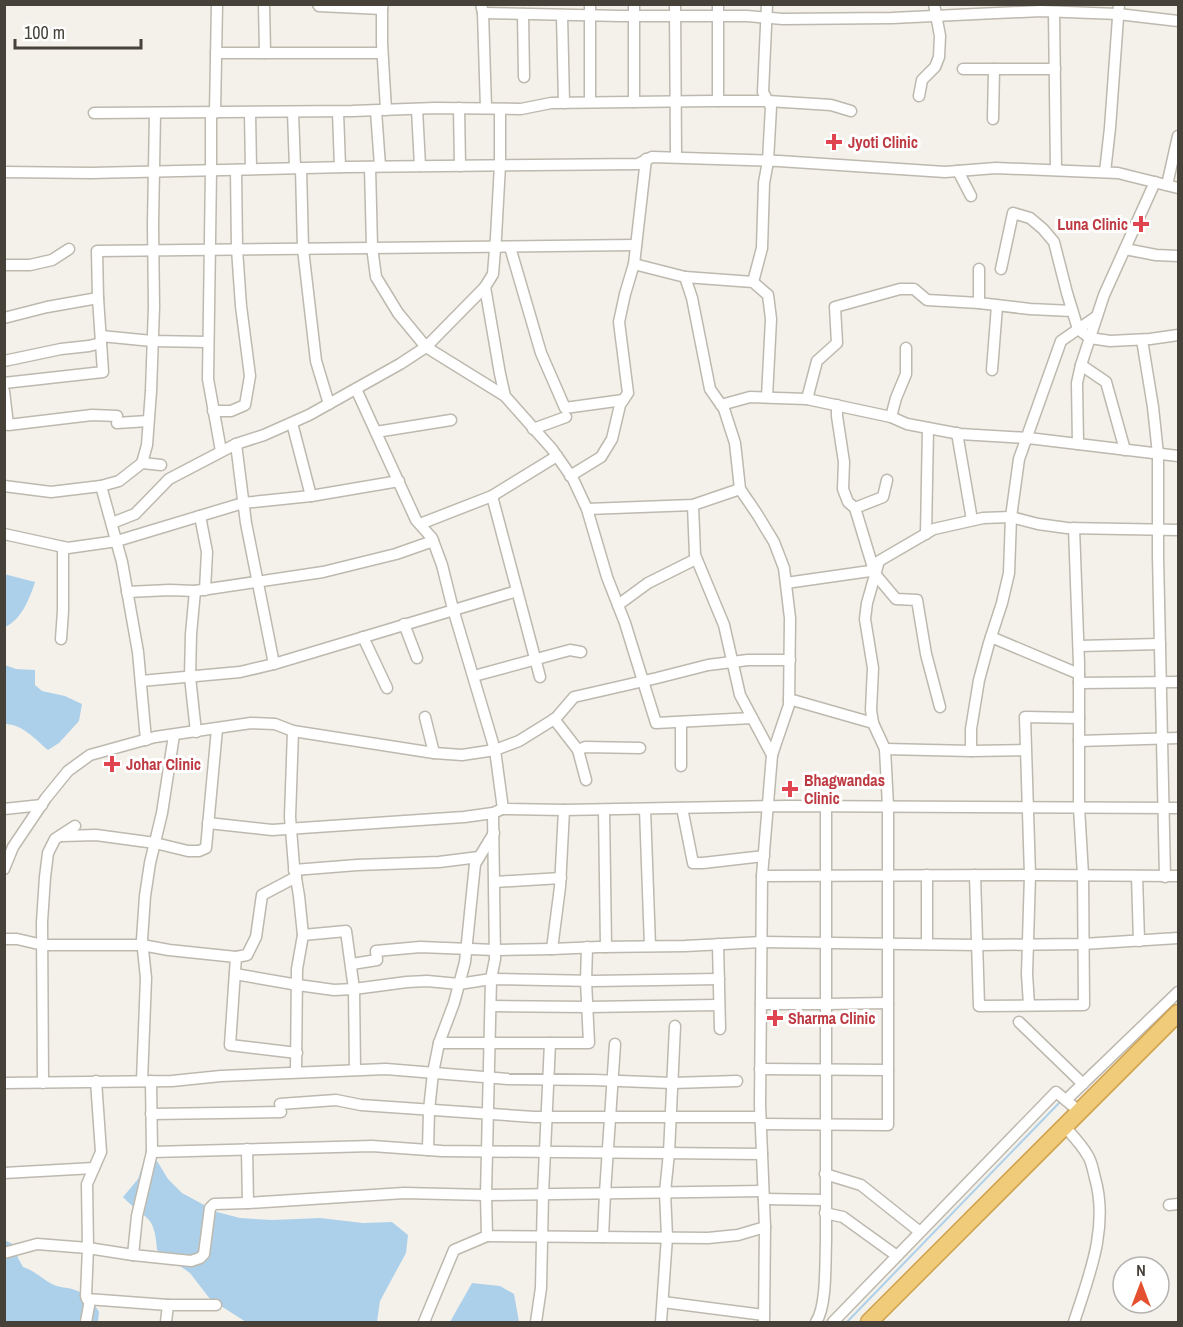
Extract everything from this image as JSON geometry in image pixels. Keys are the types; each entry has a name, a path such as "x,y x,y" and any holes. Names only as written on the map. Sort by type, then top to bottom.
{"highway":[{"path":"869,1323 1179,1013"}],"street":[{"path":"217,4 211,170 208,379 221,452"},
{"path":"264,4 265,53"},
{"path":"318,4 319,6 383,7 381,110 375,167 372,247 376,277 398,313 426,347 505,396 557,456 570,476 587,509 607,577 657,723 752,718"},
{"path":"634,4 634,102"},
{"path":"675,4 676,158"},
{"path":"718,4 718,101"},
{"path":"753,282 762,248 764,183 768,161 771,107 763,92 767,4"},
{"path":"486,108 482,9 523,14 562,15 590,10 634,16 783,19 881,18 935,10 1041,8 1054,12 1118,9 1179,21"},
{"path":"1105,172 1118,9"},
{"path":"590,10 590,102"},
{"path":"919,96 921,80 935,67 939,57 940,36 935,10"},
{"path":"1054,12 1056,170"},
{"path":"523,14 524,77"},
{"path":"562,15 564,103"},
{"path":"216,53 382,53"},
{"path":"963,69 1055,69"},
{"path":"993,119 994,69"},
{"path":"94,113 521,109 551,103 675,101 768,101 831,105 851,111"},
{"path":"459,108 460,166"},
{"path":"417,109 420,166"},
{"path":"112,523 135,514 169,479 236,444 292,423 400,364 426,347 485,287 493,274 500,165 500,109"},
{"path":"293,112 303,249 316,361 329,404"},
{"path":"338,112 340,167"},
{"path":"4,486 51,492 101,486 119,481 142,463 147,445 154,307 155,113"},
{"path":"250,113 251,169"},
{"path":"4,172 91,173 340,167 638,164 652,157 768,161 945,172 996,168 1105,172 1173,186 1179,136"},
{"path":"570,476 601,457 612,439 620,405 628,393 619,322 634,264 646,159"},
{"path":"213,411 231,411 245,405 250,376 241,306 237,249 236,170"},
{"path":"958,171 971,196"},
{"path":"1078,444 1077,383 1081,365 1104,296 1155,182"},
{"path":"1001,269 1013,213 1030,218 1054,242 1078,329 1090,338 1110,341 1142,340 1179,334"},
{"path":"4,382 103,372 97,251 636,245"},
{"path":"510,247 541,353 565,408 623,400"},
{"path":"4,266 30,265 52,260 69,249"},
{"path":"1125,249 1155,255 1179,256"},
{"path":"634,264 685,277 753,282 768,295 771,319 767,397"},
{"path":"979,269 979,303"},
{"path":"663,1302 764,1319 765,1227 760,1121 762,876 772,755 789,705 790,660 790,618 784,568 774,542 740,489 735,443 724,409 710,389 692,298 685,277"},
{"path":"485,287 505,396"},
{"path":"807,399 817,361 837,343 835,307 900,289 914,289 927,300 1072,311"},
{"path":"4,318 47,306 98,298"},
{"path":"992,370 997,306"},
{"path":"971,751 971,729 979,680 1010,573 1011,517 1019,459 1061,341 1097,316"},
{"path":"4,361 61,349 89,346 101,340 208,342"},
{"path":"1142,340 1154,407 1158,454 1165,877"},
{"path":"891,417 906,374 906,348"},
{"path":"1081,365 1106,382 1125,450"},
{"path":"356,389 416,520 432,538 442,565 495,750 498,811 494,832 495,959 491,979 487,1236"},
{"path":"4,391 6,422 92,415 117,420 148,421"},
{"path":"721,405 750,396 807,399 891,417 907,424 957,433 1028,438 1179,456"},
{"path":"837,405 844,462 843,489 848,502 855,508 875,574"},
{"path":"533,429 566,417"},
{"path":"376,432 451,420"},
{"path":"292,423 310,496"},
{"path":"926,534 928,428"},
{"path":"957,433 972,520"},
{"path":"236,444 243,503 274,664"},
{"path":"420,524 492,496 557,456"},
{"path":"142,463 161,465"},
{"path":"855,508 883,497 887,480"},
{"path":"4,534 68,548 117,541 243,503 310,496 399,481"},
{"path":"101,486 117,541 128,592 138,652 146,740"},
{"path":"587,509 693,505 740,489"},
{"path":"492,496 540,678"},
{"path":"693,505 696,559 724,625 740,695 772,755"},
{"path":"196,732 190,677 191,634 207,552 200,516"},
{"path":"152,1114 268,1113 281,1108 336,1100 361,1105 488,1115 671,1116 888,1125 888,806 885,748 873,723 871,710 873,668 865,619 867,603 879,561 934,529 972,520 1011,517 1038,524 1074,528 1179,530"},
{"path":"975,875 979,1006 1084,1005 1083,875 1079,807 1079,645 1074,528"},
{"path":"128,592 224,588 323,572 396,554 433,542"},
{"path":"61,639 63,547"},
{"path":"618,605 648,583 696,559"},
{"path":"786,583 870,571 896,599 917,600 926,654 940,706"},
{"path":"141,681 240,672 274,664 517,591"},
{"path":"404,624 417,658"},
{"path":"363,637 387,688"},
{"path":"991,637 1079,679 1179,682"},
{"path":"1079,645 1160,644"},
{"path":"474,676 570,650 580,652"},
{"path":"4,869 14,847 42,804 68,771 90,755 146,740 251,723 275,724 293,731 434,753 462,755 495,750 519,741 554,719 574,697 708,665 748,660 790,660"},
{"path":"789,699 873,723"},
{"path":"425,717 434,753"},
{"path":"1029,1005 1027,974 1030,875 1025,717 1079,718"},
{"path":"554,719 578,750 586,780"},
{"path":"681,722 681,766"},
{"path":"60,836 96,834 155,843 188,851 199,851 206,848 218,729"},
{"path":"293,731 291,829 303,935 297,969 296,1072"},
{"path":"133,1255 137,1216 152,1152 152,1114 147,1081 146,978 142,945 145,896 162,813 174,735"},
{"path":"1079,741 1179,738"},
{"path":"578,750 585,747 640,748"},
{"path":"885,748 1025,750"},
{"path":"4,809 42,804"},
{"path":"208,823 272,830 464,817 498,811 768,806 1179,808"},
{"path":"816,1323 824,1294 826,806"},
{"path":"682,808 693,863 764,856"},
{"path":"645,809 650,946"},
{"path":"552,949 561,878 564,810"},
{"path":"604,810 606,947"},
{"path":"43,1083 42,922 45,877 48,853 55,839 75,826"},
{"path":"428,1150 433,1073 465,962 476,864 494,832"},
{"path":"4,939 16,939 43,945 142,945 236,957 246,955 256,937 262,895 295,873 357,864 439,862 479,857"},
{"path":"927,875 927,944"},
{"path":"762,876 1179,876"},
{"path":"1137,876 1139,941"},
{"path":"495,882 561,878"},
{"path":"303,935 346,931 354,989 355,1070"},
{"path":"352,964 377,960 376,951 420,947 495,950 762,942 1083,944 1179,938"},
{"path":"718,944 720,1029"},
{"path":"440,1043 589,1043 586,981 588,947"},
{"path":"236,957 230,1045 297,1053"},
{"path":"235,974 334,990 407,982 459,984 491,979 586,981 719,979"},
{"path":"1066,1100 1179,992"},
{"path":"761,1004 888,1003"},
{"path":"491,1006 719,1005"},
{"path":"1019,1022 1083,1083"},
{"path":"661,1323 667,1238 665,1192 675,1026"},
{"path":"536,1323 541,1288 550,1043"},
{"path":"603,1237 615,1044"},
{"path":"760,1069 888,1070"},
{"path":"4,1083 172,1081 221,1076 355,1070 386,1070 489,1078 672,1083 737,1081"},
{"path":"96,1081 101,1152 87,1184 87,1299 168,1305 216,1305"},
{"path":"833,1323 1056,1092 1080,1112"},
{"path":"1065,1127 1089,1158 1097,1184 1101,1217 1094,1260 1074,1323"},
{"path":"152,1152 372,1146 487,1152 762,1154"},
{"path":"248,1149 248,1203"},
{"path":"4,1173 94,1168"},
{"path":"825,1174 861,1185 920,1232"},
{"path":"4,1253 37,1244 191,1261 204,1254 210,1208 214,1204 404,1193 486,1195 665,1192 764,1195 825,1200"},
{"path":"825,1213 843,1217 897,1256"},
{"path":"424,1323 454,1250 487,1236 708,1238 738,1235 765,1227"},
{"path":"86,1323 90,1300"},
{"path":"166,1323 168,1305"}],"water":[{"path":"4,574 35,582 20,614 5,627"},
{"path":"5,665 16,669 35,670 35,685 42,691 65,696 82,704 79,721 59,743 48,750 23,729 5,724"},
{"path":"144,1161 157,1161 168,1179 182,1193 217,1212 240,1218 272,1220 320,1218 363,1223 392,1222 408,1235 406,1253 380,1301 377,1322 246,1322 210,1299 190,1273 157,1250 155,1232 149,1220 123,1197 138,1179"},
{"path":"4,1240 15,1245 23,1267 48,1282 79,1291 86,1296 99,1312 98,1322 5,1322"},
{"path":"472,1283 500,1286 514,1294 519,1322 450,1322"}],"waterway":[{"path":"847,1322 1062,1100"}],"place":[{"name":"Jyoti Clinic","path":"834,142"},
{"name":"Luna Clinic","path":"1141,224"},
{"name":"Johar Clinic","path":"112,764"},
{"name":"Bhagwandas Clinic","path":"790,789"},
{"name":"Sharma Clinic","path":"775,1018"}]}
